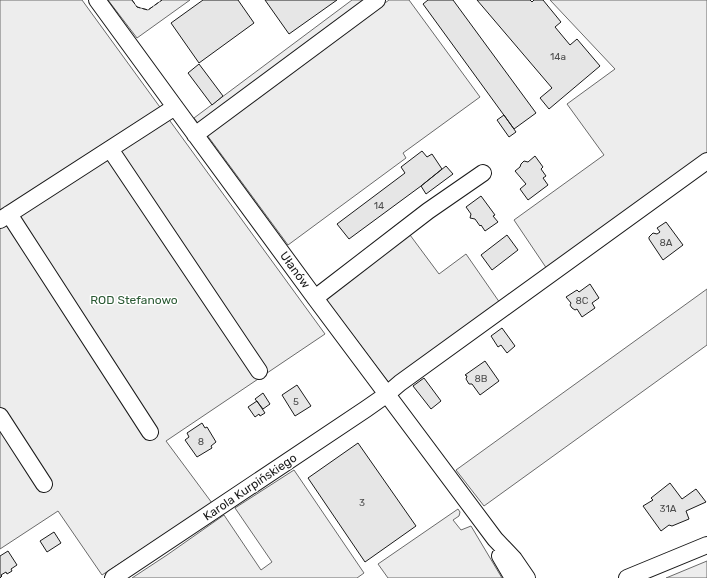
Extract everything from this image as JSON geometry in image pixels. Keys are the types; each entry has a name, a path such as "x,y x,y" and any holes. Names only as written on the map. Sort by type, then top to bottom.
{"street":[{"name":"Ułanów","path":"97,0 386,394 495,539 514,559 528,578"},
{"path":"196,135 377,0"},
{"path":"150,432 5,217 175,108"},
{"path":"110,149 259,371"},
{"name":"Karola Kurpińskiego","path":"113,578 366,409 707,161"},
{"path":"315,298 428,211 483,173"},
{"path":"0,416 44,484"},
{"name":"Ułanów","path":"495,539 497,551 513,578"},
{"path":"627,578 707,545"}],"shaded area":[{"name":"ROD Stefanowo","path":"0,0 82,0 325,334 166,441 212,503 102,575 58,511 0,549"},
{"path":"108,0 132,0 137,7 148,10 162,0 190,0 137,38"},
{"path":"352,0 367,0 200,126 194,118"},
{"path":"389,0 409,0 480,97 403,153 406,158 288,245 207,135"},
{"path":"550,0 707,0 707,154 547,269 514,220 604,155 567,104 615,69"},
{"path":"410,235 439,274 466,254 500,303 389,383 325,298"},
{"path":"707,289 707,345 484,506 456,470"},
{"path":"294,470 364,573 357,578 132,578 224,515 261,570 272,562 235,508"},
{"path":"458,509 460,512 459,516 453,520 461,530 471,526 502,578 388,578 378,564"},
{"path":"707,561 707,578 666,578"}],"building":[{"path":"203,0 238,0 254,23 199,63 171,23"},
{"path":"265,0 337,0 289,34"},
{"path":"428,0 453,0 536,113 514,129 423,4"},
{"path":"477,0 530,0 532,2 534,0 543,0 561,22 555,27 570,45 577,39 600,66 549,109 540,98 552,88"},
{"path":"199,64 223,96 212,105 188,73"},
{"path":"504,115 516,132 509,137 497,120"},
{"path":"422,151 427,157 432,154 442,169 349,239 337,224 405,173 401,167"},
{"path":"535,156 543,167 541,169 546,176 543,178 548,185 528,200 520,189 526,184 515,171 524,161 528,162"},
{"path":"446,166 453,174 426,194 421,186"},
{"path":"481,196 495,215 493,216 498,222 485,231 475,219 470,218 471,214 466,207"},
{"path":"666,222 683,245 663,260 649,237 653,233 657,234 660,232 657,228"},
{"path":"507,235 518,250 492,270 481,255"},
{"path":"590,284 599,298 592,303 595,308 582,317 577,309 575,310 572,308 570,305 571,303 566,297 577,290 579,292"},
{"path":"502,328 515,346 507,353 501,345 498,347 491,336"},
{"path":"485,361 499,381 480,395 472,384 469,384 466,379 467,376 465,375"},
{"path":"424,378 441,401 431,409 413,386"},
{"path":"297,385 311,406 295,416 282,395"},
{"path":"263,393 270,404 263,409 255,399"},
{"path":"257,401 265,413 260,416 259,414 255,417 248,407"},
{"path":"202,423 205,428 207,427 216,442 211,446 212,448 197,457 185,440 189,437 187,433"},
{"path":"358,443 416,526 365,562 308,478"},
{"path":"670,483 682,499 696,489 706,502 686,511 689,519 672,526 669,525 661,531 643,506 653,500 651,498"},
{"path":"54,532 61,543 47,552 40,541"},
{"path":"8,551 17,565 11,569 12,571 1,575 2,576 0,578 0,556"}],"fence":[{"path":"132,0 137,7 148,10 162,0"}]}
